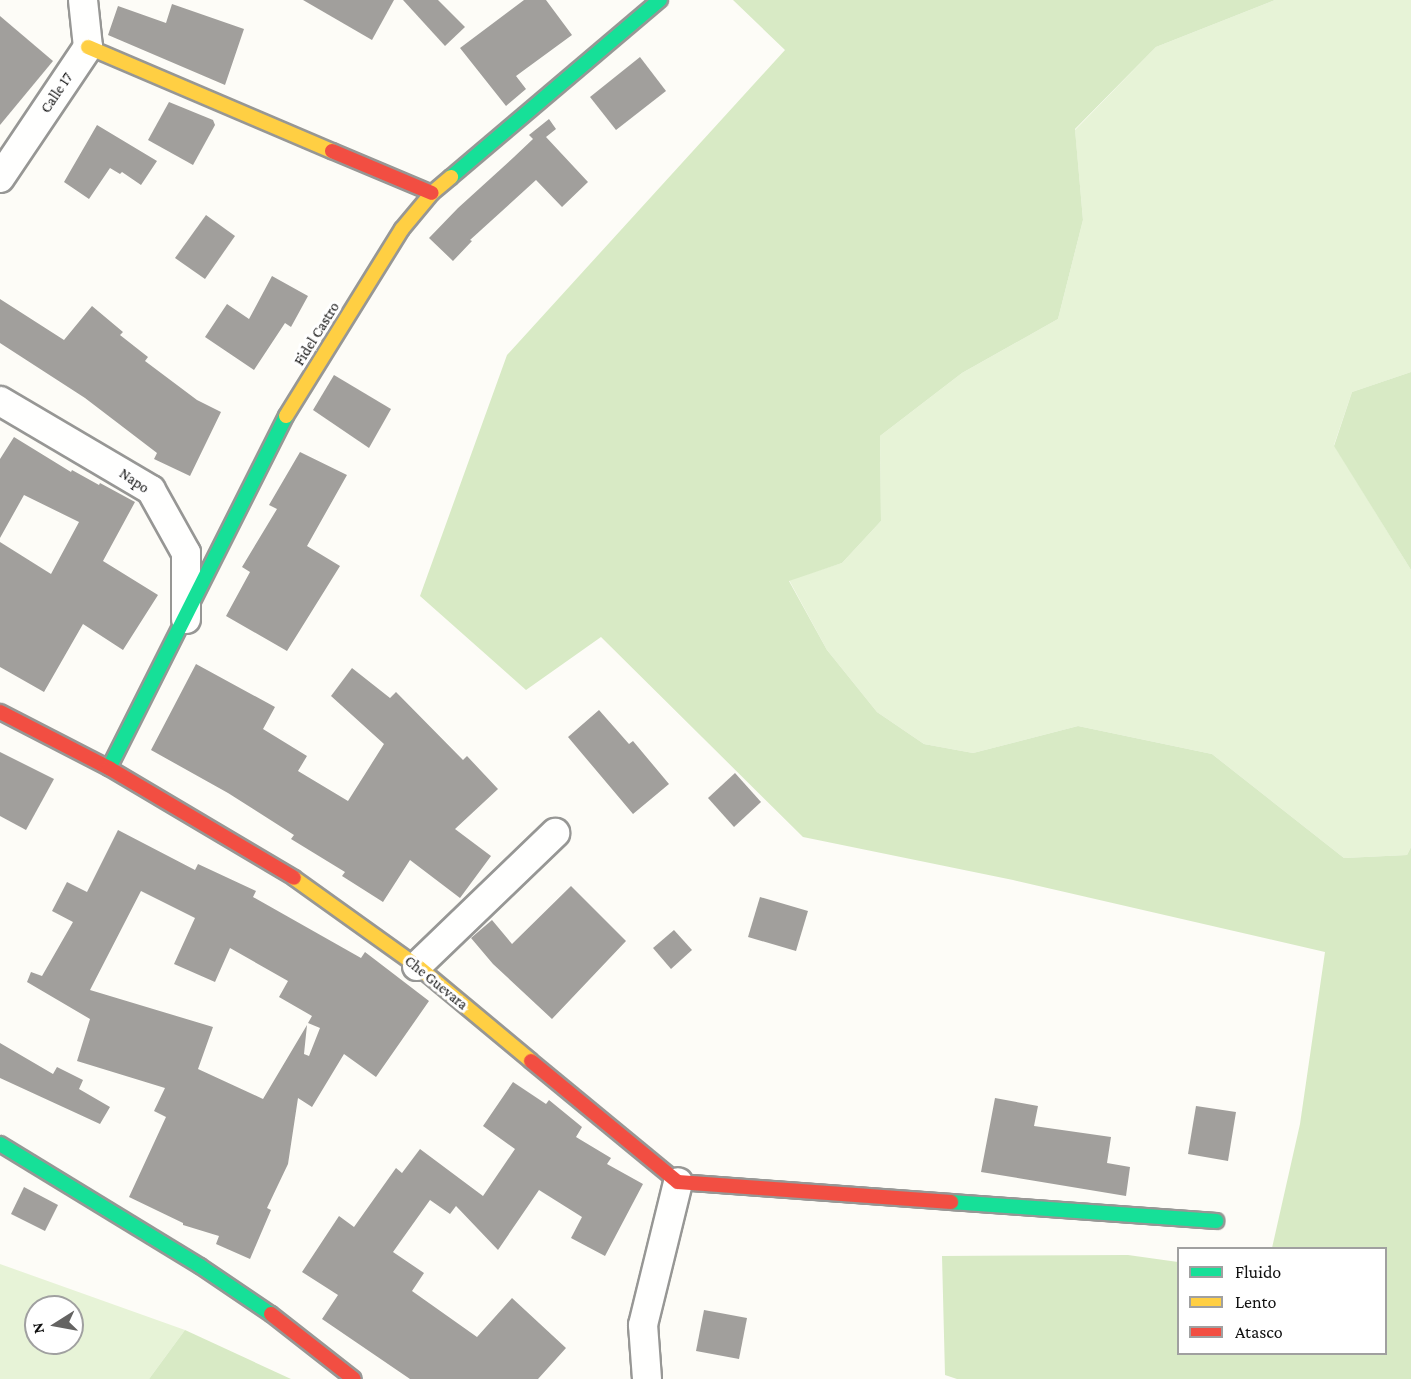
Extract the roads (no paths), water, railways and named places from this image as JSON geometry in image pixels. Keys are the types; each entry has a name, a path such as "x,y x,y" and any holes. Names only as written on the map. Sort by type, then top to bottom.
{"street":[{"path":"83,0 88,47 432,193"},
{"name":"Fidel Castro","path":"109,768 186,619 276,432 402,229 432,193 660,0"},
{"name":"Calle 17","path":"0,178 88,47"},
{"name":"Napo","path":"0,401 151,490 186,553 186,619"},
{"name":"Che Guevara","path":"0,712 109,768 306,885 417,966 678,1182"},
{"path":"417,966 555,832"},
{"path":"0,1144 200,1266 266,1310 354,1379"},
{"path":"646,1379 643,1324 678,1182 1216,1221"}]}
